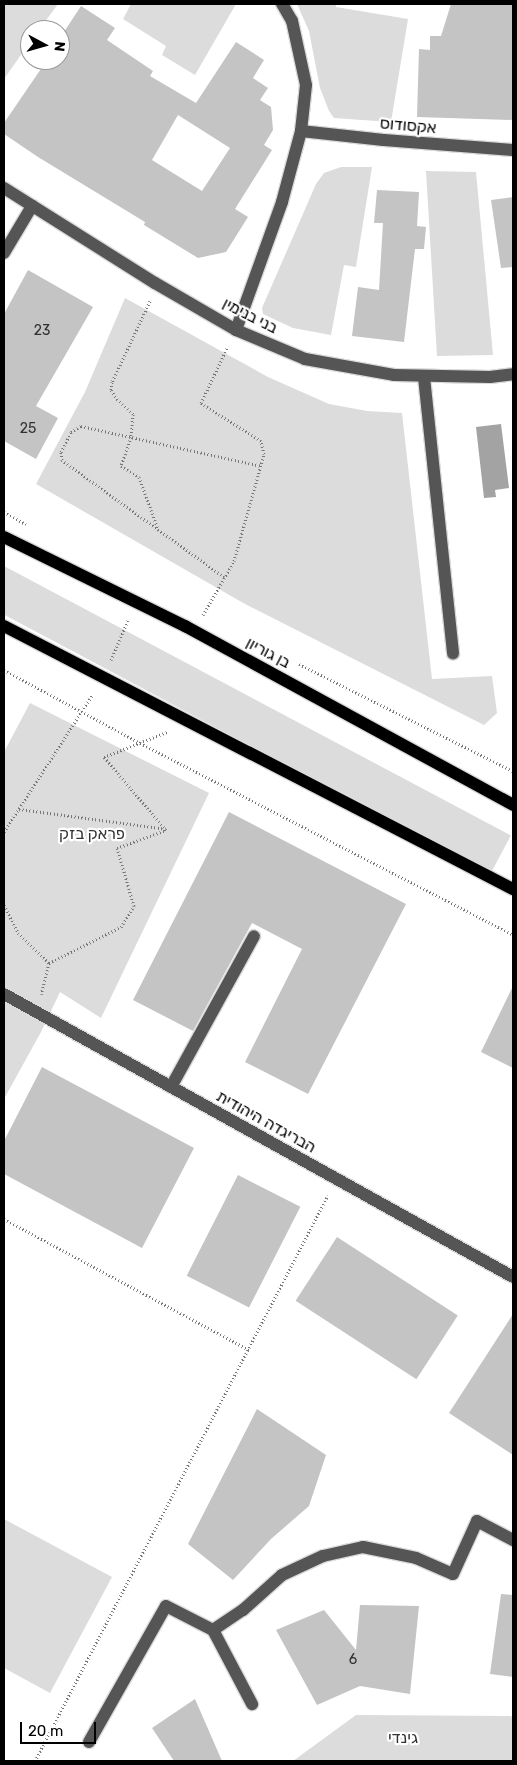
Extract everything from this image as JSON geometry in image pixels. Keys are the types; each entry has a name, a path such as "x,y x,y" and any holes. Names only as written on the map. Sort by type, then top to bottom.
{"main road":[{"name":"בן גוריון","path":"4,537 194,631 513,805"},
{"path":"4,626 513,889"}],"street":[{"path":"236,330 282,202 301,131 306,85 292,21 282,4"},
{"name":"אקסודוס","path":"301,131 384,140 513,150"},
{"name":"בני בנימין","path":"4,188 236,330 305,359 361,370 424,377 490,377 513,374"},
{"path":"4,253 32,206"},
{"path":"424,377 453,653"},
{"path":"171,1087 254,936"},
{"name":"הבריגדה היהודית","path":"4,994 513,1277"},
{"path":"213,1630 243,1610 282,1575 323,1556 363,1547 416,1558 453,1574 477,1521 513,1540"},
{"path":"89,1742 166,1606 213,1630 252,1704"}],"path":[{"path":"158,284 112,382 111,390 117,399 134,414 131,437 121,466 139,477 158,530"},
{"path":"203,616 234,561 264,454 261,441 200,403 236,330"},
{"path":"224,577 62,460 62,452 75,428 81,426 261,466"},
{"path":"4,832 103,678 135,602"},
{"path":"4,670 140,743 513,935"},
{"path":"166,830 104,757 191,723"},
{"path":"510,769 513,766"},
{"path":"19,809 166,830"},
{"path":"37,1012 49,963 121,927 134,906 116,848 166,830"},
{"path":"4,905 18,934 49,963"},
{"path":"35,1761 337,1179"},
{"path":"4,1219 249,1350"}],"green space":[{"path":"4,4 58,4 46,20 20,20 20,56 4,79"},
{"path":"131,4 236,4 195,75 162,55 166,46 123,19"},
{"path":"297,4 336,4 336,7 408,19 391,122 334,118 329,111 320,88 309,31"},
{"path":"341,167 372,167 356,267 344,265 331,335 293,328 263,314 262,308 316,184 324,173"},
{"path":"426,171 476,172 493,355 437,356"},
{"path":"125,298 268,377 329,404 367,411 402,413 432,679 492,676 497,713 484,725 245,604 36,484 85,392"},
{"path":"4,566 511,835 491,873 4,615"},
{"name":"פראק בזק","path":"30,703 209,793 101,1018 60,992 41,1032 4,1099 4,752"},
{"path":"4,1519 112,1577 50,1693 4,1668"},
{"name":"גינדי","path":"356,1715 510,1716 513,1717 513,1761 293,1761"}],"shaded area":[{"path":"501,424 509,488 495,490 496,497 484,498 476,427"}],"building":[{"path":"451,4 513,4 513,120 417,117 419,49 430,50 430,36 441,36"},
{"path":"81,6 115,28 107,40 153,71 150,76 196,103 236,42 264,60 253,78 268,88 260,100 271,107 273,130 264,145 272,150 235,209 248,217 226,252 198,258 144,225 145,222 38,157 4,134 4,123 40,70 70,70 70,23","holes":["178,115 230,148 202,191 152,160"]},
{"path":"377,190 419,192 417,226 426,227 424,249 415,249 404,342 352,336 358,287 379,290 383,223 374,223"},
{"path":"513,197 513,267 501,268 491,200"},
{"path":"28,270 93,307 36,406 58,418 36,459 4,441 4,314"},
{"path":"229,812 406,904 308,1094 245,1062 302,949 252,923 193,1031 133,1000"},
{"path":"513,986 513,1068 481,1052"},
{"path":"42,1067 194,1148 142,1248 4,1174 4,1141"},
{"path":"238,1175 300,1207 249,1307 187,1276"},
{"path":"337,1237 458,1315 416,1379 296,1301"},
{"path":"513,1314 513,1455 449,1413"},
{"path":"257,1409 326,1455 309,1506 271,1539 233,1580 188,1544"},
{"path":"501,1594 513,1595 513,1677 490,1674"},
{"path":"360,1605 419,1606 410,1694 360,1686 317,1705 276,1630 324,1610 356,1650"},
{"path":"195,1699 222,1761 174,1761 152,1728"}]}
